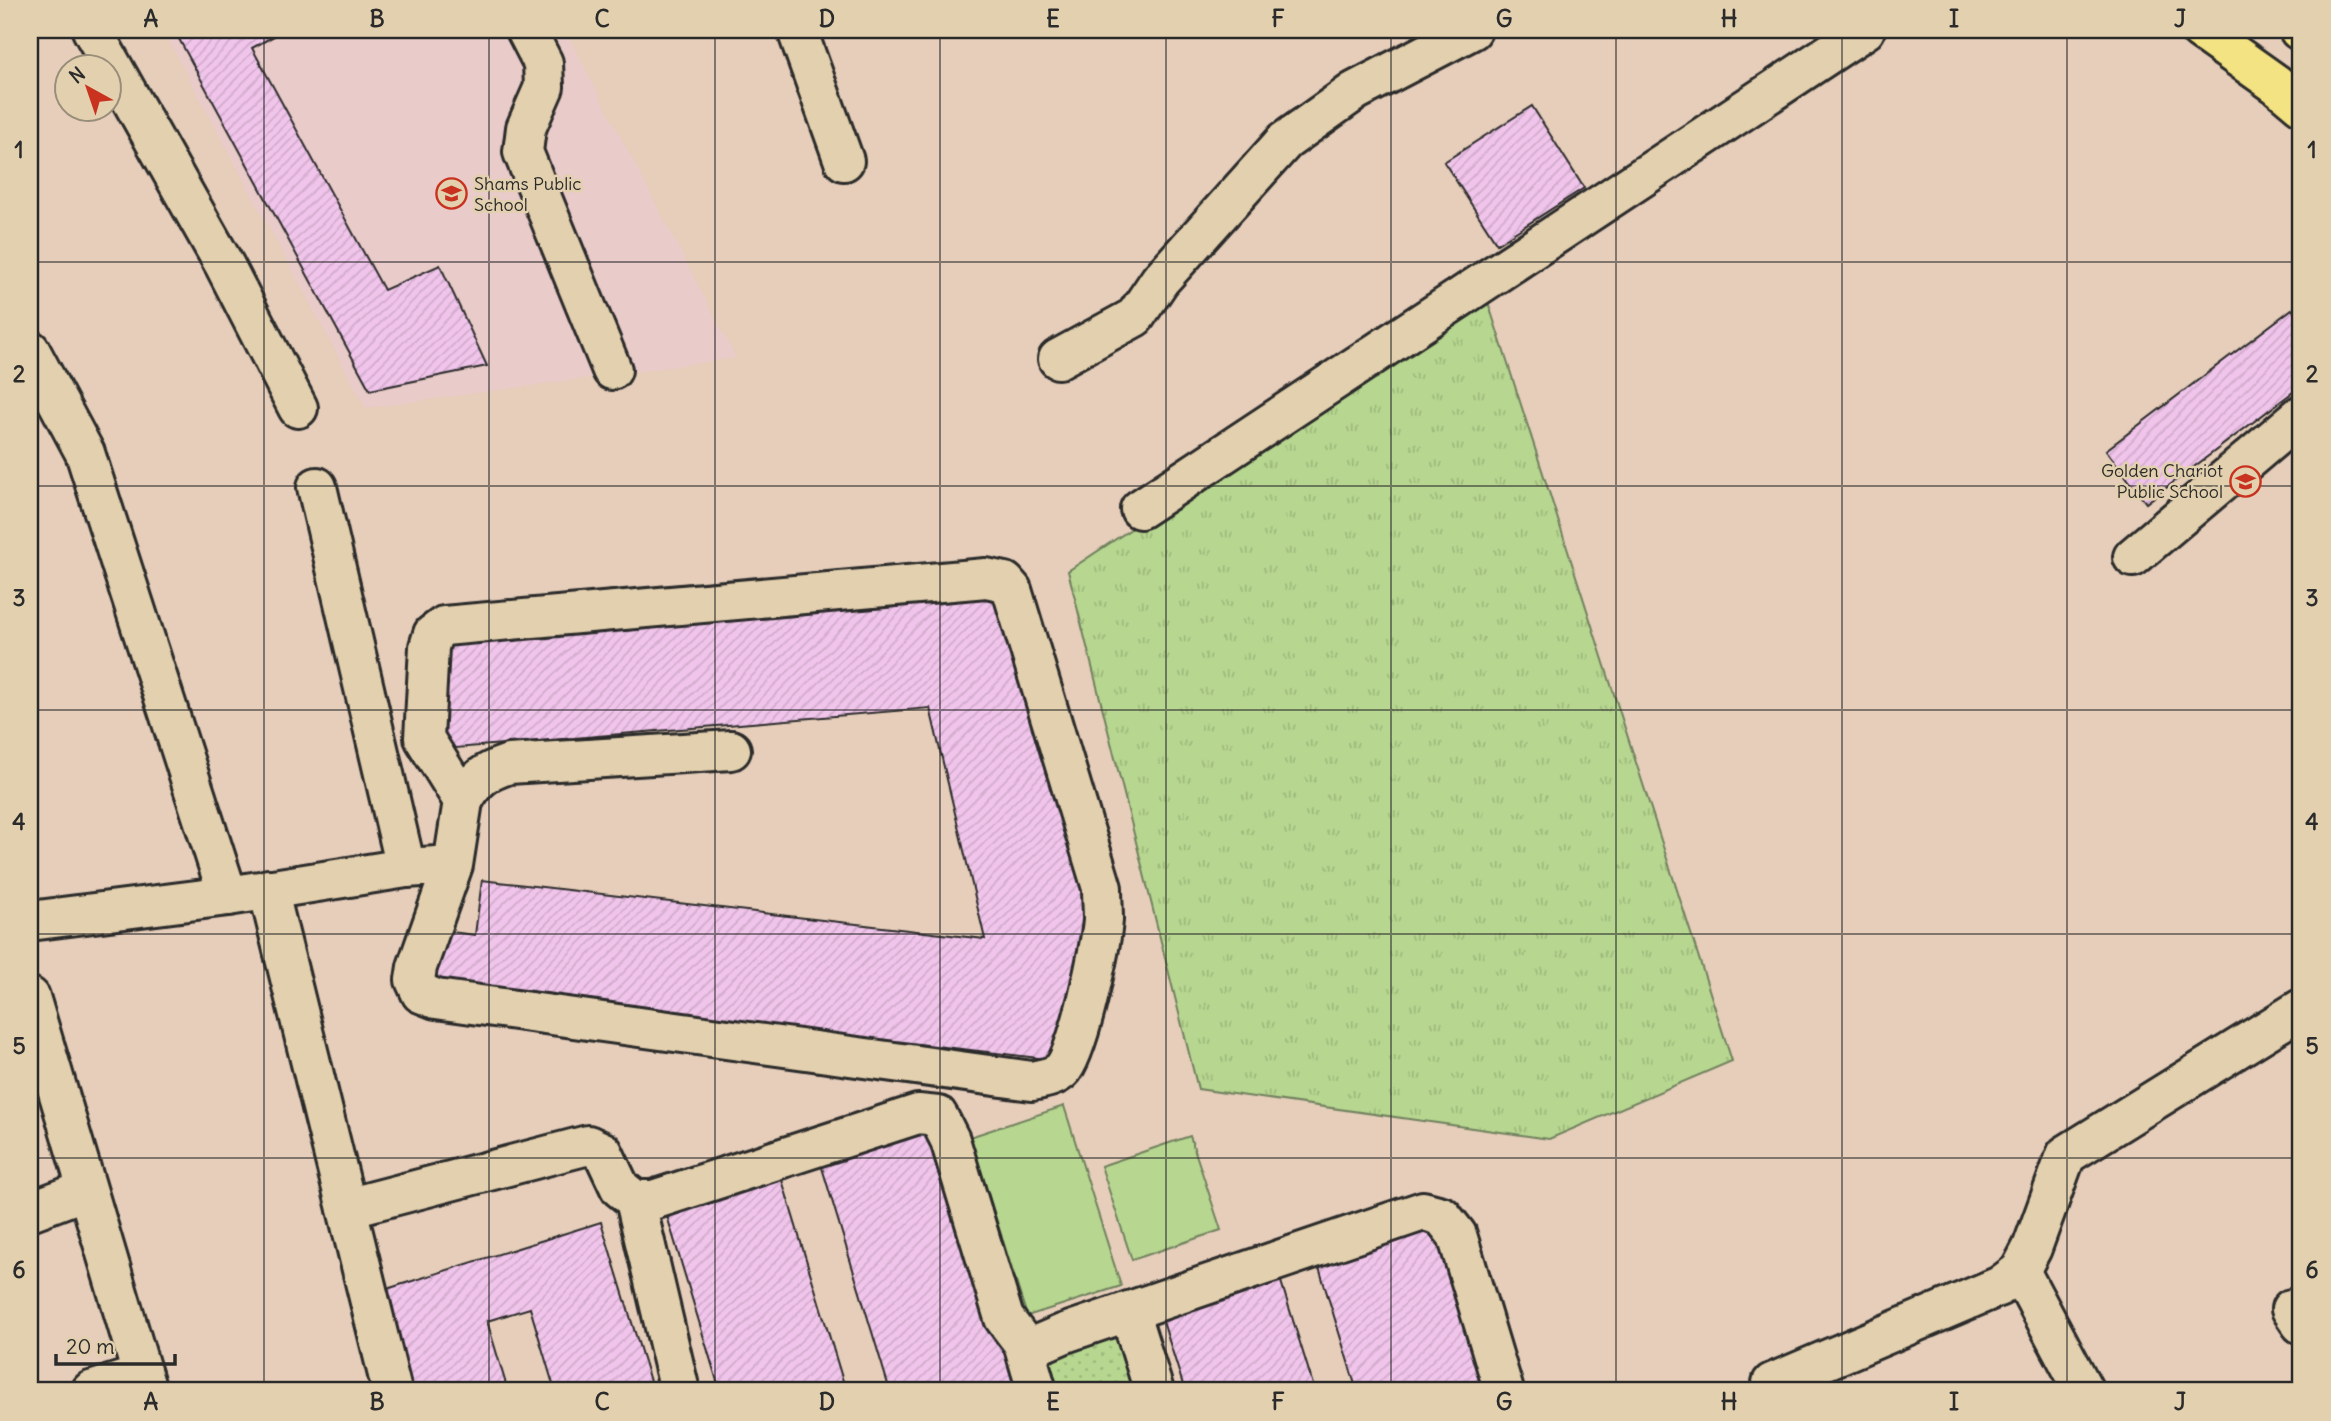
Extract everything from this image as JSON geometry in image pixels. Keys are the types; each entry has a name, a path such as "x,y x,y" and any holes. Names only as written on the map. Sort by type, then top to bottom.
{"main road":[{"path":"2200,30 2276,83 2301,105"}],"street":[{"path":"92,30 225,266 298,408"},
{"path":"526,30 543,63 544,87 526,128 523,152 612,370"},
{"path":"797,30 844,161"},
{"path":"1058,359 1135,317 1160,280 1285,141 1355,91 1472,30"},
{"path":"1140,509 1865,30"},
{"path":"30,350 85,453 228,896"},
{"path":"2133,557 2301,415"},
{"path":"317,487 406,868"},
{"path":"463,801 424,738 429,647 433,634 444,626 986,578 1005,582 1012,590 1102,888 1103,922 1084,1014 1072,1055 1062,1071 1032,1081 436,999 421,993 415,980 417,967 453,865 463,801 473,784 488,771 509,764 730,750"},
{"path":"30,921 228,896 406,868 453,865"},
{"path":"268,889 392,1391"},
{"path":"31,1004 145,1383 91,1391"},
{"path":"1772,1383 2000,1286 2021,1271 2066,1155 2301,1009"},
{"path":"635,1200 653,1200 918,1114 938,1116 950,1139 1004,1318 1023,1343 1037,1391"},
{"path":"347,1208 588,1145 603,1152 620,1188 635,1200 680,1391"},
{"path":"30,1211 86,1190"},
{"path":"1023,1343 1037,1345 1423,1211 1441,1216 1457,1235 1504,1391"},
{"path":"2021,1271 2084,1391"},
{"path":"1129,1311 1154,1391"}],"shaded area":[{"name":"Shams Public School","path":"163,30 565,30 736,358 366,408"}],"green space":[{"path":"1485,293 1732,1061 1549,1139 1198,1089 1068,571"},
{"path":"1064,1106 1121,1286 1027,1316 970,1137"},
{"path":"1190,1136 1221,1230 1132,1260 1101,1166"},
{"path":"1149,1327 1168,1391 1033,1391 1025,1365"}],"building":[{"path":"195,30 285,30 252,48 384,290 440,265 487,366 370,390 179,39"},
{"path":"1532,106 1584,188 1497,244 1444,162"},
{"path":"2292,309 2301,321 2301,386 2146,503 2106,450"},
{"path":"998,593 1089,900 1056,1060 429,987 436,930 475,935 482,880 985,939 930,708 444,749 440,637"},
{"path":"935,1125 1016,1391 890,1391 820,1161"},
{"path":"779,1170 846,1391 720,1391 664,1206"},
{"path":"601,1222 653,1391 555,1391 530,1308 487,1321 508,1391 405,1391 374,1293"},
{"path":"1436,1223 1488,1391 1357,1391 1317,1261"},
{"path":"1278,1272 1315,1391 1185,1391 1159,1309"}],"place":[{"name":"Shams Public School","path":"451,194"},
{"name":"Golden Chariot Public School","path":"2246,481"}]}
